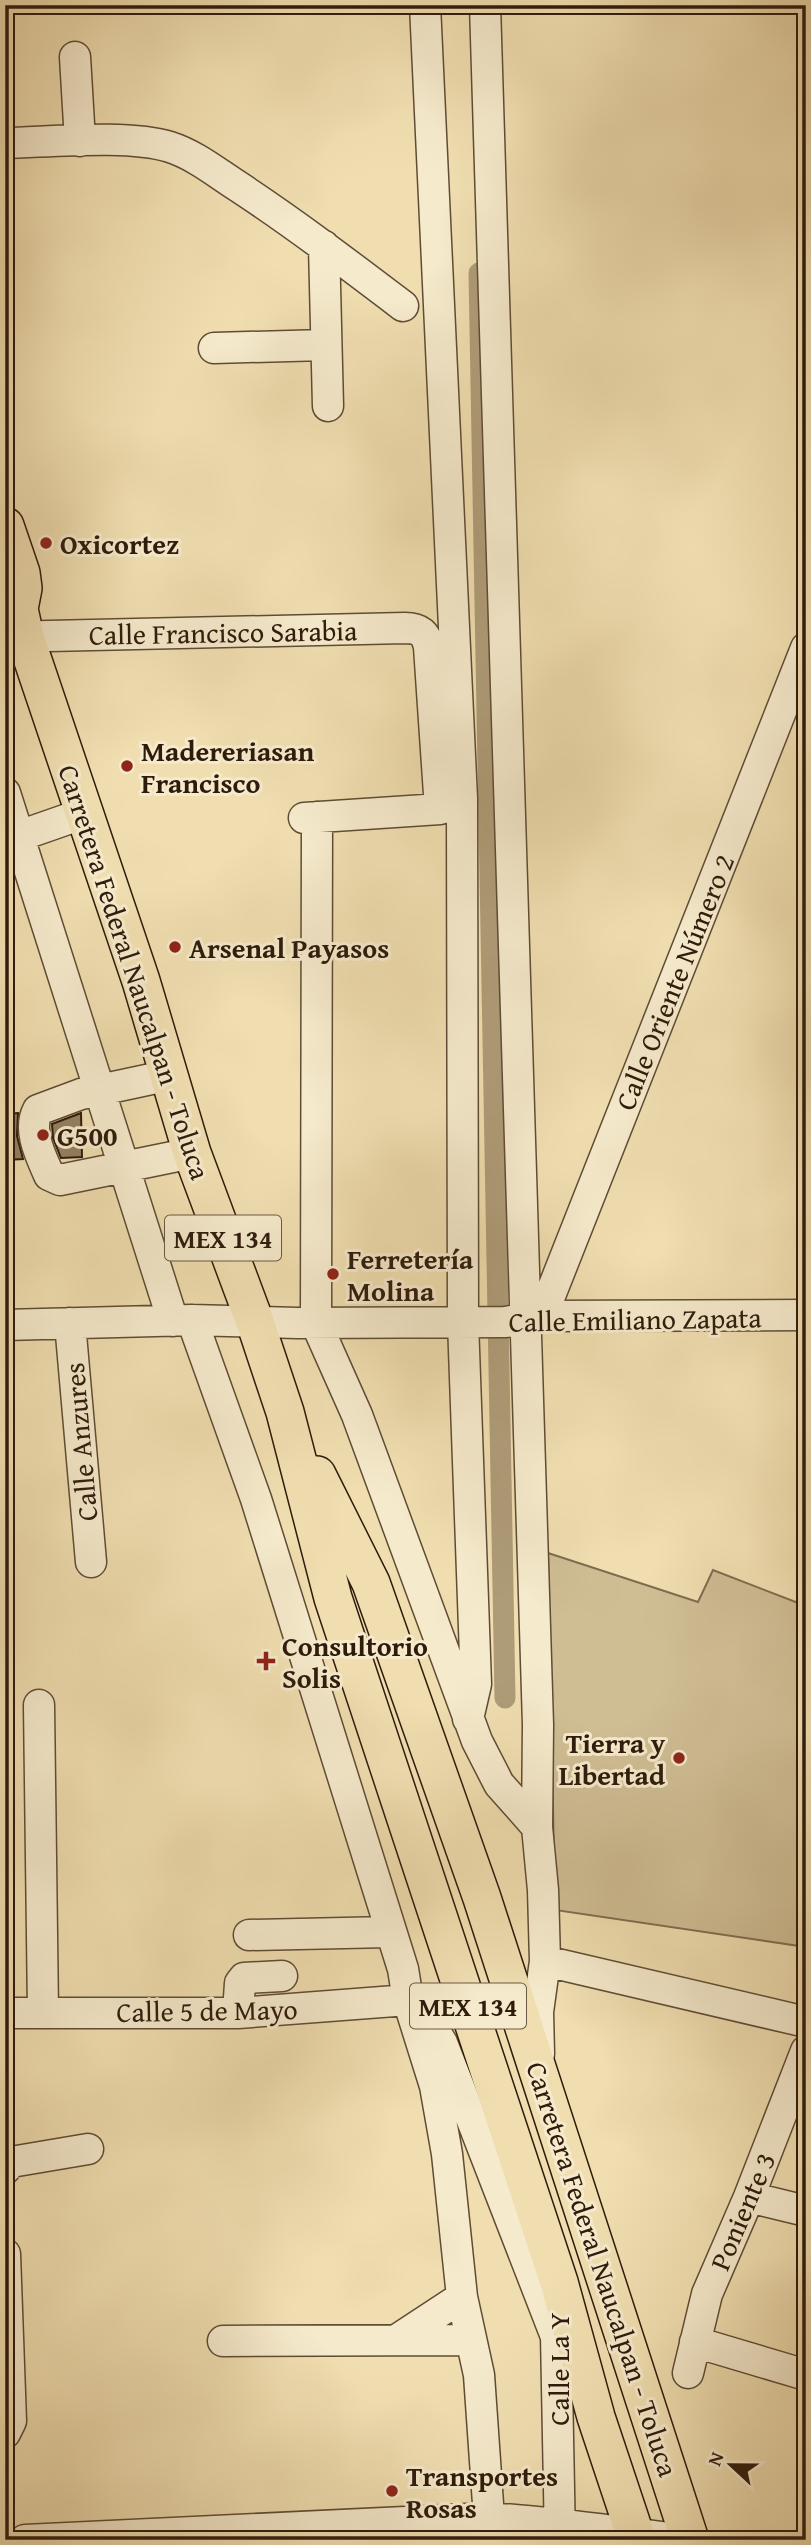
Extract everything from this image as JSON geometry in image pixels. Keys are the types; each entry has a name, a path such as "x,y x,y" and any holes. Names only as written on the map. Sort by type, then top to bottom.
{"main road":[{"name":"Carretera Federal Naucalpan - Toluca","path":"5,526 23,587 14,619 85,813 170,1075 192,1153 255,1322 285,1412 333,1598 559,2282 596,2417 636,2537"},
{"name":"Carretera Federal Naucalpan - Toluca","path":"285,1412 371,1583 482,1898 689,2540"}],"street":[{"path":"425,5 451,804 504,1320 538,1725 537,1827 543,1890 545,1961 538,2012 542,2082"},
{"path":"468,1720 476,1684 504,1320 485,20 494,5"},
{"path":"75,57 79,141"},
{"path":"5,143 141,142 175,149 209,168 324,246 403,306"},
{"path":"324,246 328,406"},
{"path":"214,348 325,345"},
{"name":"Calle Francisco Sarabia","path":"14,619 419,630 425,634 429,647 451,804"},
{"name":"Calle Oriente Número 2","path":"504,1320 806,648"},
{"path":"5,793 12,837 125,1167 182,1320 260,1511 389,1932 403,1969 408,2000 435,2086 447,2154 462,2297 479,2375 496,2519"},
{"path":"451,804 311,818 316,1323 357,1415 468,1720 499,1784 537,1827"},
{"path":"12,837 85,813"},
{"path":"170,1075 82,1094 37,1110 34,1128 40,1152 49,1175 60,1180 192,1153"},
{"name":"Calle Emiliano Zapata","path":"5,1325 182,1320 316,1323 806,1315"},
{"name":"Calle Anzures","path":"70,1323 91,1562"},
{"path":"39,1705 43,2012"},
{"path":"249,1935 389,1932"},
{"path":"545,1961 806,2022"},
{"path":"238,2013 240,1983 244,1978 282,1976"},
{"path":"408,2000 426,2015 442,2043 555,2334 596,2417"},
{"name":"Calle 5 de Mayo","path":"5,2013 238,2013 408,2000"},
{"name":"Poniente 3","path":"688,2373 707,2294 749,2197 797,2102 806,2052"},
{"path":"5,2169 11,2162 88,2148"},
{"path":"749,2197 806,2211"},
{"path":"5,2254 11,2421 5,2433"},
{"name":"Calle La Y","path":"553,2528 555,2334 559,2282"},
{"path":"398,2339 462,2297"},
{"path":"223,2341 470,2340"},
{"path":"695,2342 806,2375"},
{"path":"41,2539 496,2519 553,2528 689,2540"}],"path":[{"path":"803,1495 806,1489"}],"shaded area":[{"name":"Tierra y Libertad","path":"548,1553 698,1602 713,1570 806,1606 806,1947 555,1910"}],"building":[{"path":"18,1113 17,1136 23,1159 5,1160 5,1114"},
{"path":"81,1113 82,1157 61,1158 53,1138 52,1124"}],"waterway":[{"path":"479,273 505,1698"}],"place":[{"name":"Oxicortez","path":"46,543"},
{"name":"Madereriasan Francisco","path":"127,766"},
{"name":"Arsenal Payasos","path":"175,947"},
{"name":"G500","path":"43,1135"},
{"name":"Ferretería Molina","path":"333,1274"},
{"name":"Consultorio Solis","path":"266,1661"},
{"name":"Tierra y Libertad","path":"679,1758"},
{"name":"Transportes Rosas","path":"392,2491"}]}
